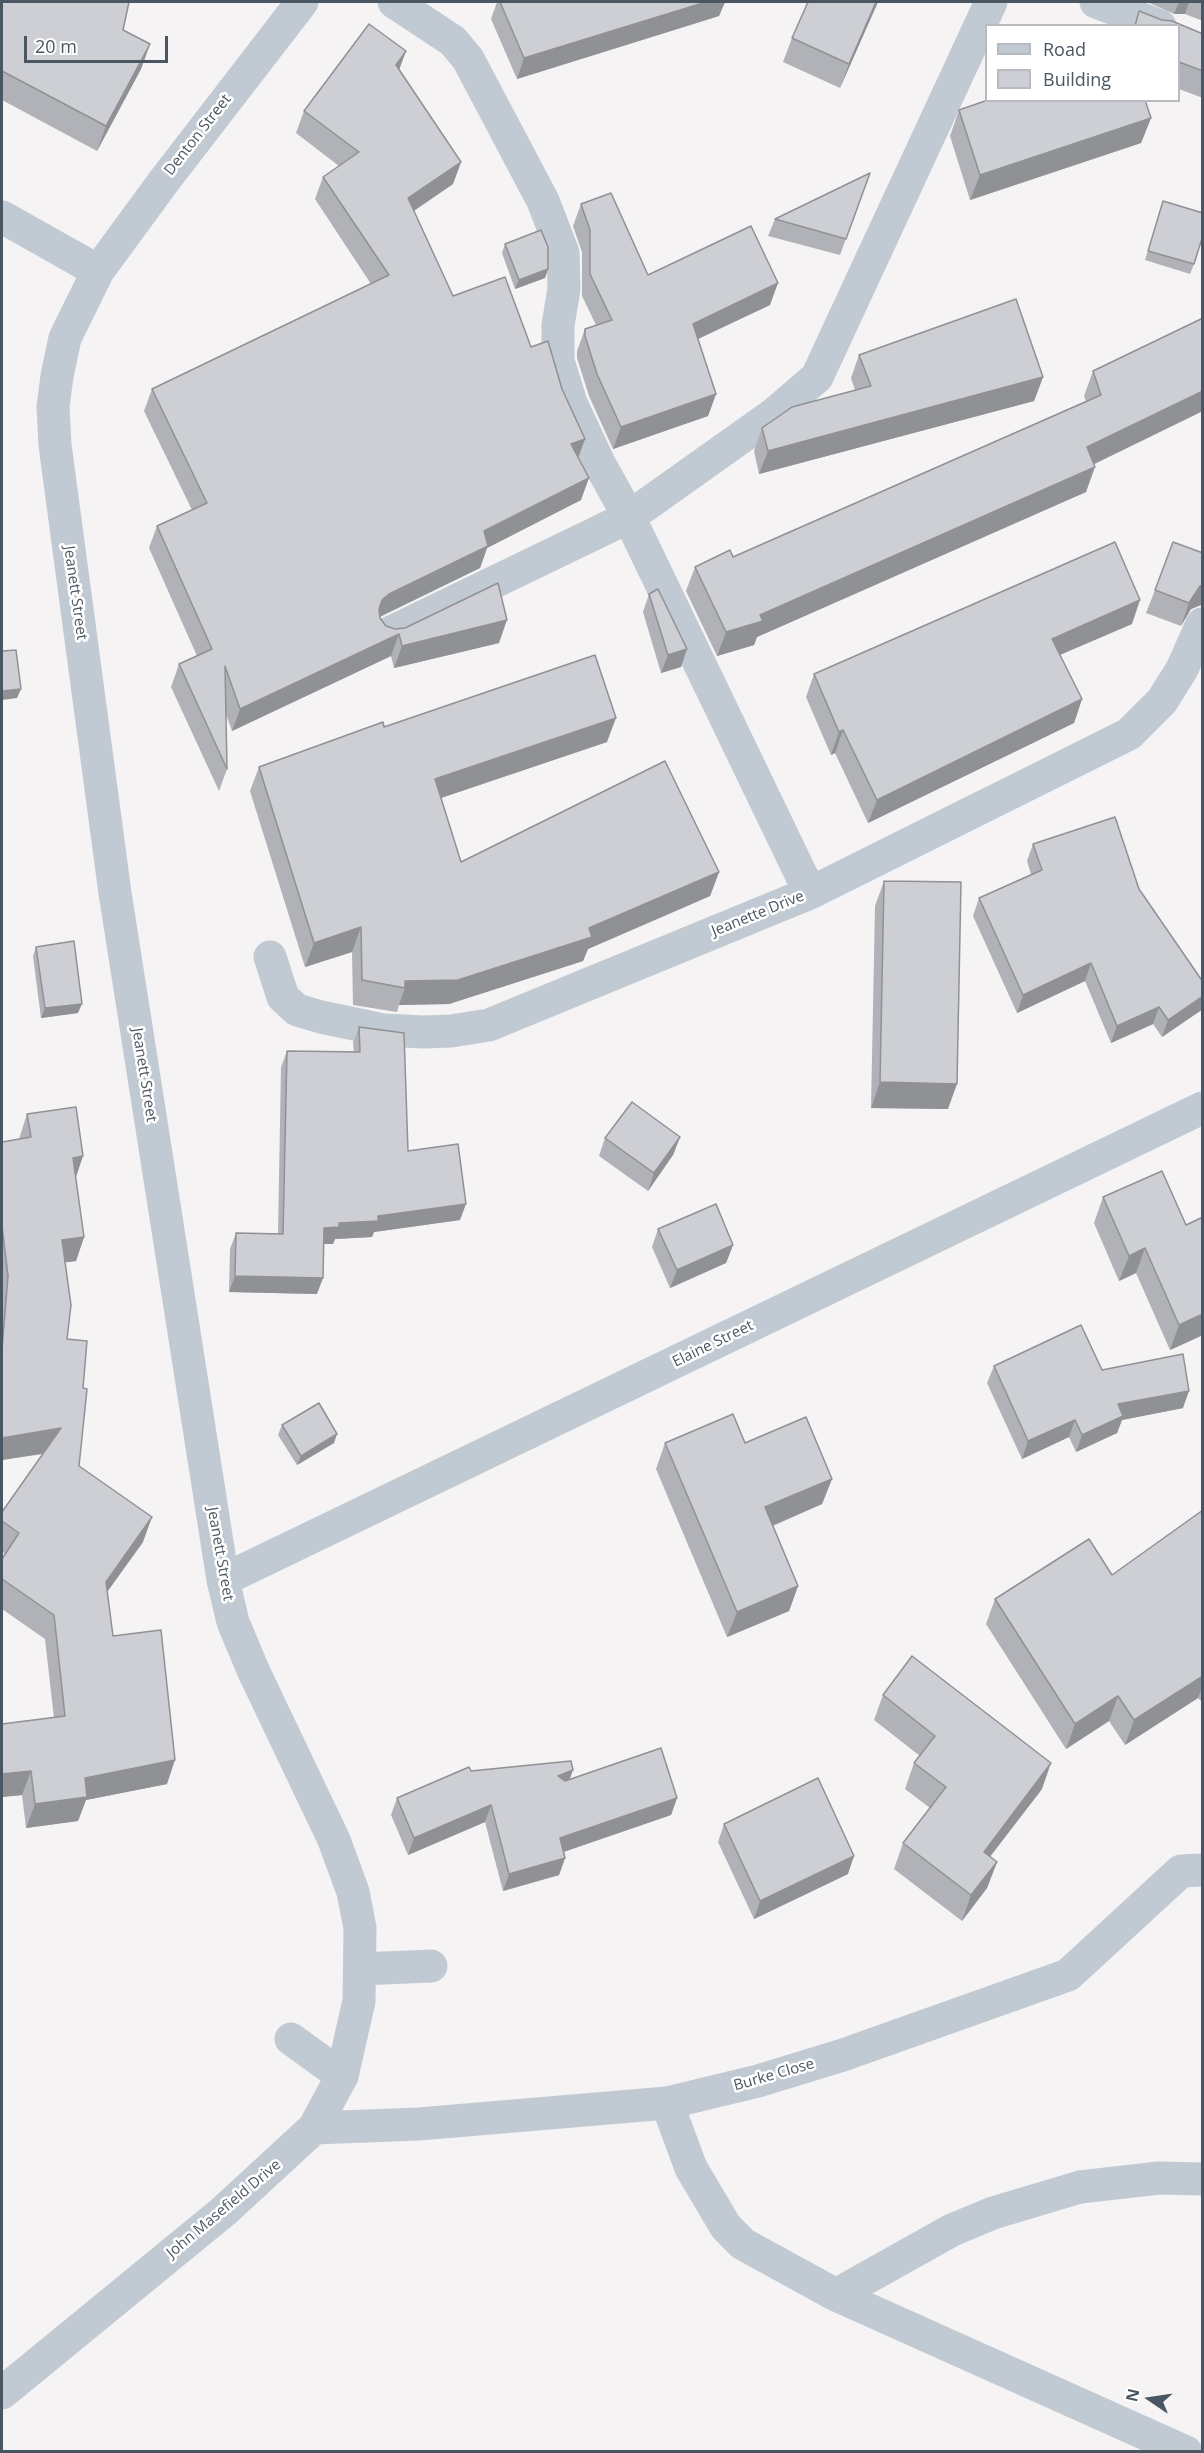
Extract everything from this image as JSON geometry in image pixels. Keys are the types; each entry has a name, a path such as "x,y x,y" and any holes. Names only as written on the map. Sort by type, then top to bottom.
{"street":[{"name":"Denton Street","path":"98,271 302,2"},
{"path":"394,2 453,41 468,58 543,201 558,236 565,269 557,337 558,362 563,380 599,464 629,517 810,893"},
{"path":"388,633 629,517 774,414 817,377 991,2"},
{"path":"1096,2 1156,24"},
{"path":"2,217 98,271"},
{"name":"Jeanett Street","path":"98,271 65,338 53,407 55,445 115,893 223,1580 233,1622 253,1670 334,1840 346,1872 360,1928 360,1970"},
{"name":"Jeanette Drive","path":"270,957 283,997 297,1010 331,1020 383,1030 452,1031 489,1025 810,893 1129,734 1162,701 1182,669 1203,624"},
{"name":"Elaine Street","path":"223,1580 1203,1108"},
{"name":"Burke Close","path":"314,2128 419,2124 667,2103 759,2081 843,2055 1068,1975 1192,1871"},
{"path":"360,1970 431,1966"},
{"name":"John Masefield Drive","path":"2,2393 224,2211 314,2128 342,2076 357,2011 360,1970"},
{"path":"291,2039 342,2076"},
{"path":"667,2103 691,2168 726,2227 743,2244 836,2295 1186,2451"},
{"path":"836,2295 952,2230 993,2212 1080,2187 1159,2178 1203,2179"}],"building":[{"path":"2,2 129,2 123,30 150,44 106,126 2,71"},
{"path":"500,2 706,2 524,58"},
{"path":"808,2 876,2 849,64 792,38"},
{"path":"1139,11 1179,24 1136,24"},
{"path":"369,24 406,51 396,65 461,162 408,198 453,296 505,277 531,347 548,341 562,389 585,439 571,444 589,478 484,531 488,546 389,594 382,600 379,609 380,618 386,626 395,629 405,628 498,583 507,620 402,646 399,634 240,709 225,666 227,769 179,664 212,649 157,526 207,503 152,389 389,275 323,177 359,152 304,111"},
{"path":"1180,24 1203,34 1203,71 1180,62"},
{"path":"985,101 1146,102 1151,118 980,175 959,110"},
{"path":"870,173 846,239 775,219"},
{"path":"611,193 648,275 751,226 778,283 693,324 716,394 621,427 597,374 585,336 585,329 612,320 590,274 590,230 581,204"},
{"path":"1163,201 1203,213 1203,235 1194,264 1148,251"},
{"path":"541,230 548,247 548,269 519,280 505,244"},
{"path":"1016,299 1043,377 768,451 762,428 792,407 871,386 859,355"},
{"path":"1203,318 1203,391 1087,447 1095,467 760,615 763,621 726,632 695,567 730,550 733,557 1101,395 1093,371"},
{"path":"1115,542 1140,600 1052,639 1082,699 877,800 843,730 839,732 814,674"},
{"path":"1173,542 1203,553 1203,585 1189,603 1155,590"},
{"path":"658,589 687,649 668,655 649,594"},
{"path":"16,650 21,689 2,691 2,651"},
{"path":"595,655 616,718 435,779 461,862 665,761 719,872 589,928 592,937 458,980 405,981 405,988 362,980 361,927 314,943 259,767 383,722 384,727"},
{"path":"1115,817 1139,889 1203,982 1203,996 1168,1020 1159,1007 1117,1026 1091,963 1023,995 979,898 1042,870 1033,844"},
{"path":"884,881 961,882 957,1084 880,1082"},
{"path":"74,941 82,1004 45,1008 36,947"},
{"path":"359,1027 404,1033 408,1151 458,1144 466,1204 378,1216 378,1221 339,1223 339,1227 324,1228 323,1278 235,1276 236,1233 283,1234 287,1051 360,1052"},
{"path":"632,1102 680,1137 654,1173 605,1138"},
{"path":"76,1107 83,1156 73,1158 84,1237 62,1240 71,1305 67,1339 87,1341 83,1388 87,1389 79,1466 152,1517 106,1582 113,1636 161,1630 175,1760 85,1778 87,1797 35,1804 31,1771 2,1774 2,1724 65,1716 54,1615 2,1579 2,1559 19,1533 2,1521 2,1512 61,1428 2,1438 2,1349 8,1276 2,1226 2,1142 31,1137 27,1114"},
{"path":"1162,1171 1186,1225 1203,1217 1203,1314 1179,1325 1145,1248 1129,1256 1103,1197"},
{"path":"716,1204 733,1245 677,1270 658,1229"},
{"path":"1081,1325 1102,1370 1183,1354 1189,1391 1118,1404 1123,1416 1082,1435 1075,1420 1028,1441 994,1366"},
{"path":"319,1403 337,1434 301,1456 282,1425"},
{"path":"733,1414 745,1443 806,1417 832,1479 765,1507 798,1586 737,1612 665,1443"},
{"path":"1203,1510 1203,1676 1134,1720 1118,1696 1075,1724 995,1599 1089,1539 1112,1575"},
{"path":"912,1656 1051,1763 984,1852 997,1862 971,1895 903,1843 946,1787 914,1763 935,1736 883,1695"},
{"path":"661,1748 677,1798 560,1838 565,1858 509,1874 491,1805 414,1838 397,1798 469,1767 471,1771 571,1761 573,1770 558,1776 565,1781"},
{"path":"818,1778 854,1856 760,1901 724,1824"}]}
